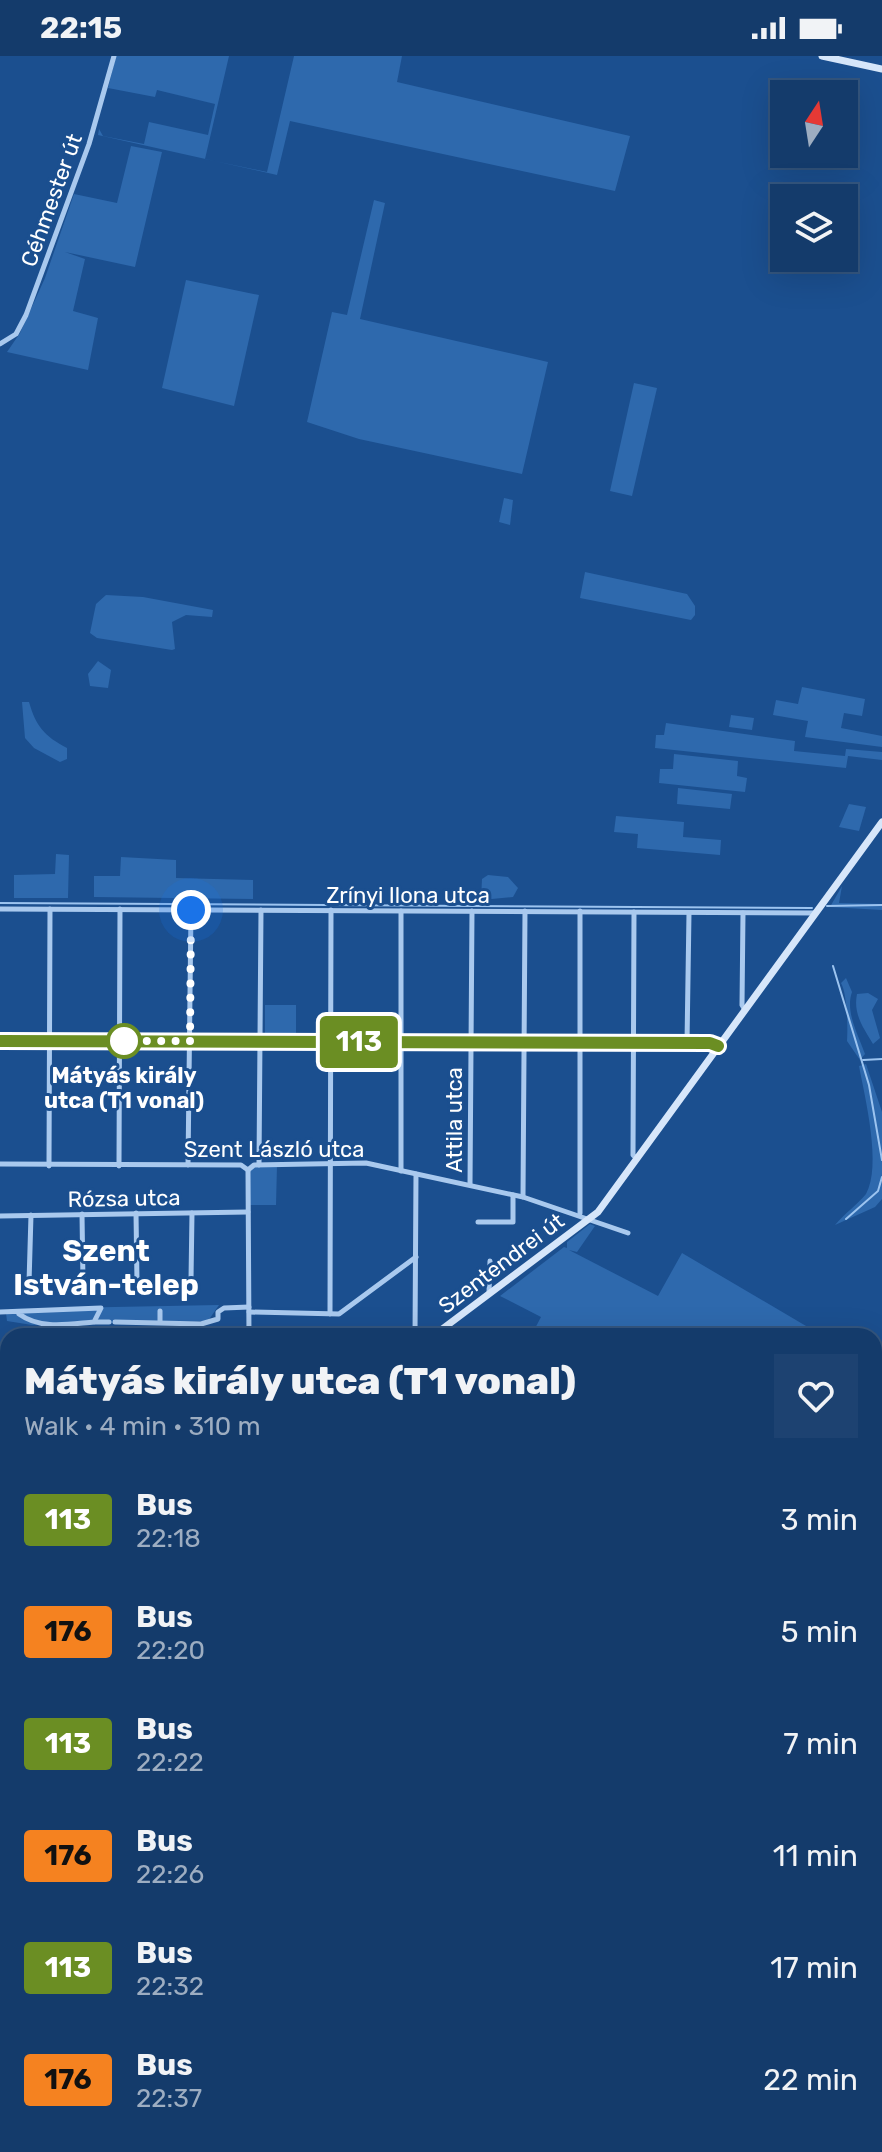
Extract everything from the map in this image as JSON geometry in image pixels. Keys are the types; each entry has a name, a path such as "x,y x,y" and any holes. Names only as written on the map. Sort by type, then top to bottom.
{"main road":[{"path":"822,56 882,69"},
{"name":"Szentendrei út","path":"444,1328 589,1219 637,1159 882,822"}],"street":[{"name":"Céhmester út","path":"0,344 16,334 26,315 89,144 114,56"},
{"name":"Zrínyi Ilona utca","path":"0,909 689,913 818,910"},
{"path":"49,1166 50,909"},
{"path":"119,1166 120,909"},
{"path":"188,1165 191,910"},
{"path":"259,1165 261,910"},
{"path":"330,1314 331,910"},
{"path":"401,911 401,1171"},
{"name":"Attila utca","path":"470,1185 472,911"},
{"path":"523,1197 525,911"},
{"path":"580,911 580,1213"},
{"path":"634,912 633,1155 637,1159"},
{"path":"687,1043 689,913"},
{"path":"743,913 742,1005 745,1010"},
{"path":"0,1041 687,1043 718,1046"},
{"name":"Szent László utca","path":"0,1164 241,1165 248,1170 259,1165 366,1163 523,1197 580,1213 628,1233"},
{"path":"248,1170 249,1328"},
{"path":"415,1328 416,1174"},
{"path":"478,1222 513,1222 513,1195"},
{"name":"Rózsa utca","path":"0,1216 248,1212"},
{"path":"136,1213 137,1282"},
{"path":"191,1280 192,1213"},
{"path":"82,1214 83,1282"},
{"path":"29,1283 31,1215"},
{"path":"19,1314 42,1324 213,1322 224,1308 330,1314 347,1311 416,1257"},
{"path":"489,1294 490,1261"},
{"path":"0,1312 19,1314 101,1308 94,1322"},
{"path":"160,1311 160,1322"}],"shaded area":[{"path":"116,56 229,56 205,159 98,135 99,129 103,136 144,144 149,122 208,135 215,104 157,90 155,97 108,88"},
{"path":"294,56 402,56 397,82 630,136 615,191 290,121 277,175 211,160 267,172"},
{"path":"131,146 162,152 135,267 65,252 85,259 73,311 98,318 88,370 7,352 20,333 45,278 74,194 117,203"},
{"path":"374,200 385,203 360,319 548,362 522,474 359,439 307,422 332,312 347,315"},
{"path":"186,280 259,295 234,406 162,388"},
{"path":"634,383 657,388 632,496 610,491"},
{"path":"504,498 513,500 510,525 499,522"},
{"path":"585,572 687,594 695,606 695,615 691,620 580,598"},
{"path":"106,595 143,597 213,610 212,617 186,615 172,622 175,649 172,650 97,638 90,633 96,604"},
{"path":"98,661 111,670 108,688 90,686 88,674"},
{"path":"802,687 865,699 862,716 844,713 841,728 882,736 882,747 805,737 808,721 773,715 776,700 798,704"},
{"path":"22,702 29,702 38,724 52,739 67,748 67,759 60,762 34,748 25,738"},
{"path":"731,715 754,718 752,730 729,727"},
{"path":"666,723 795,741 794,751 845,756 846,749 882,752 882,760 848,756 846,768 655,748 656,735 664,735"},
{"path":"674,754 738,761 737,776 747,778 745,792 659,783 660,769 673,769"},
{"path":"678,788 732,794 730,809 677,804"},
{"path":"849,804 866,807 859,831 839,827"},
{"path":"616,816 684,822 683,837 721,840 720,855 637,848 638,834 614,832"},
{"path":"56,854 69,855 68,898 14,898 14,875 55,874"},
{"path":"121,857 176,860 176,878 253,880 253,899 94,897 94,876 120,876"},
{"path":"488,875 508,877 518,888 513,897 481,900 482,879"},
{"path":"842,886 839,903 882,904 882,910 830,907"},
{"path":"846,978 852,992 851,1015 865,1054 860,1060 847,1041 846,1002 841,983"},
{"path":"868,993 878,999 872,1010 880,1038 873,1044 856,1008 857,994"},
{"path":"265,1005 296,1005 296,1037 265,1037"},
{"path":"866,1064 882,1112 882,1199 875,1207 835,1225 866,1194 871,1182 871,1132 859,1066"},
{"path":"254,1165 277,1165 276,1205 248,1205 248,1170"},
{"path":"590,1224 595,1226 577,1252 569,1250 658,1296 682,1253 809,1328 535,1328 541,1317 500,1296 564,1247 567,1248 567,1242"},
{"path":"219,1305 208,1321 32,1325 7,1321 6,1313 10,1309"}],"waterway":[{"path":"0,903 812,908"},
{"path":"827,906 882,905"},
{"path":"833,966 869,1085 882,1160"},
{"path":"863,1060 882,1059"},
{"path":"846,1219 878,1191 882,1177"}],"bus line":[{"name":"113","path":"0,1041 710,1043 718,1046"}],"place":[{"name":"Mátyás király utca (T1 vonal)","path":"124,1041"}],"district":[{"name":"Szent István-telep","path":"106,1268"}],"route":[{"path":"124,1041 121,1041 190,1041 191,910"}]}
